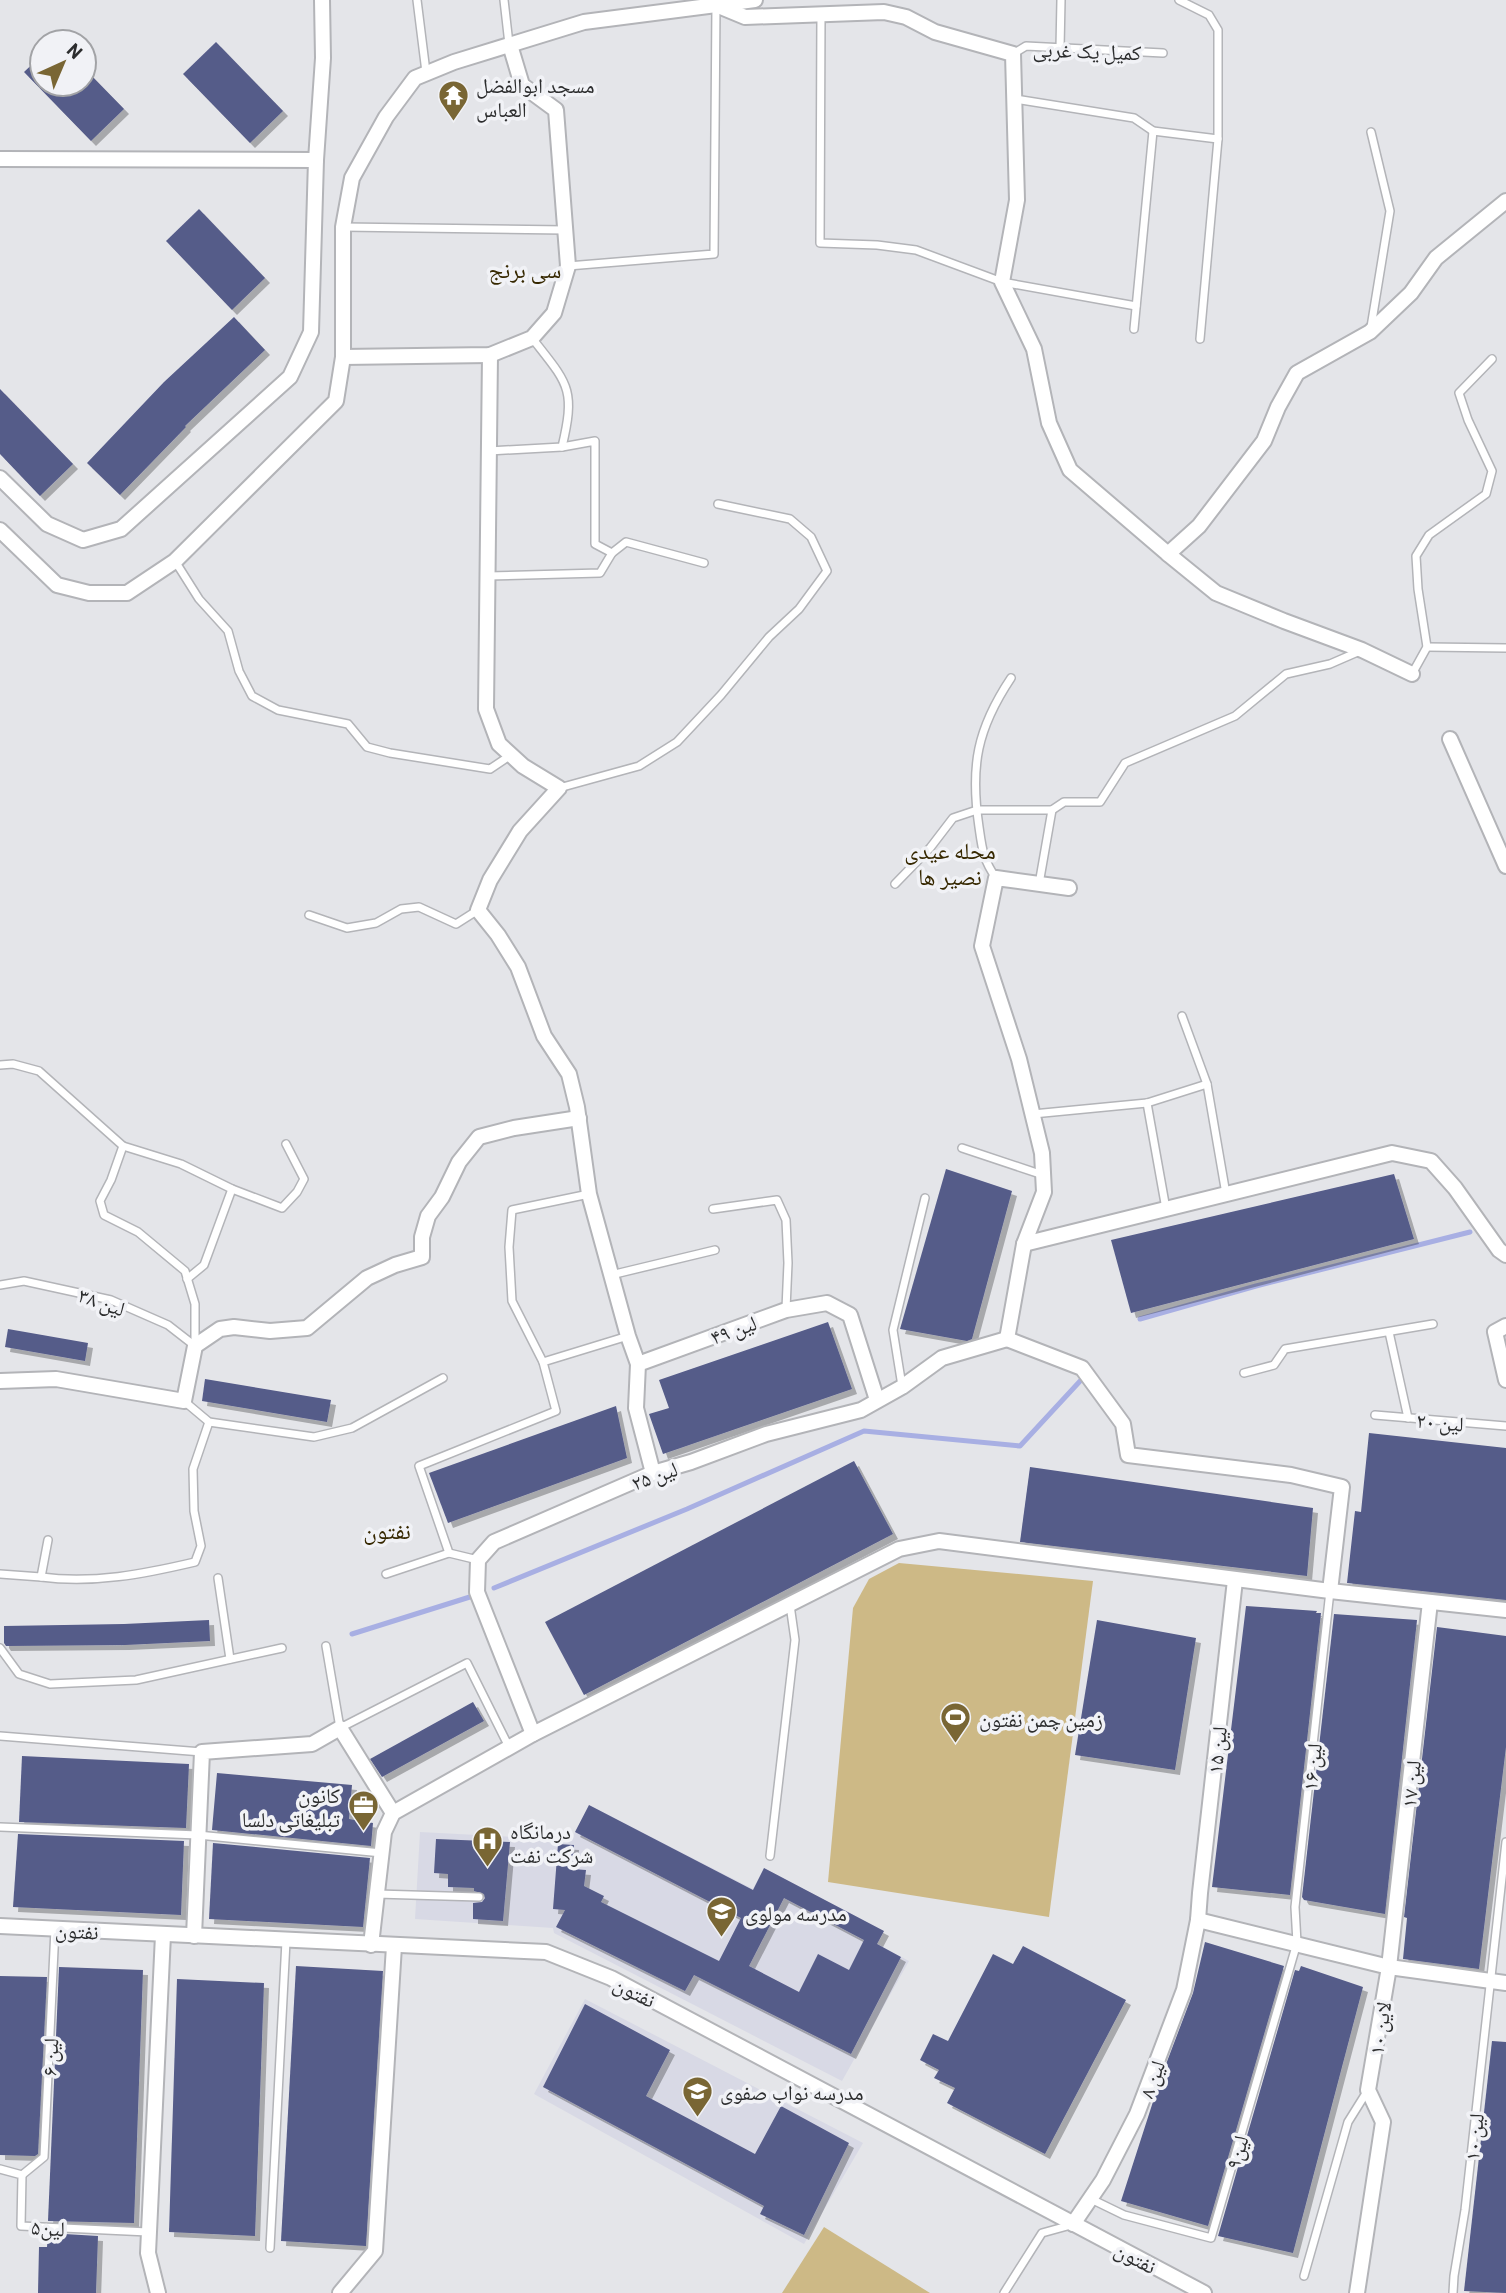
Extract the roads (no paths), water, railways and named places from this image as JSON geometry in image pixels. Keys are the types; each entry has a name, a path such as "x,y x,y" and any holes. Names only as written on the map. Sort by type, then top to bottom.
{"street":[{"path":"0,478 47,524 83,540 121,529 290,377 311,332 316,160 323,58 322,0"},
{"path":"0,530 57,585 89,593 127,593 175,561 336,401 343,357 343,228 352,178 386,117 415,78 454,62 584,22 755,0"},
{"path":"716,5 745,17 884,12 906,17 935,32 1013,54 1017,200 1002,282 1034,349 1048,424 1070,470 1216,593 1362,650 1412,674"},
{"path":"343,357 490,355 532,338 554,313 568,266 556,110 522,85 509,45"},
{"path":"0,159 316,160"},
{"path":"1168,554 1199,526 1264,441 1278,407 1297,373 1370,332 1411,293 1436,258 1506,201"},
{"path":"490,355 486,709 499,744 523,766 559,788 520,831 490,880 478,910 518,967 544,1036 569,1074 579,1118 589,1194 638,1364 636,1408 653,1473"},
{"path":"1450,739 1502,848 1506,866"},
{"path":"1069,888 996,877 982,946 1019,1059 1042,1153 1044,1192 1024,1244 1007,1339 1082,1368 1123,1424 1128,1455 1291,1475 1342,1487 1330,1591"},
{"path":"0,1381 56,1379 184,1401 195,1346 220,1329 234,1327 270,1331 307,1328 367,1278 395,1265 422,1257 422,1237 428,1216 442,1198 459,1162 480,1137 514,1128 579,1118"},
{"path":"1024,1244 1392,1153 1432,1161 1455,1188 1499,1250 1506,1255"},
{"name":"لین ۴۹","path":"638,1364 786,1310 827,1303 850,1315 877,1400"},
{"path":"1506,1326 1495,1332 1506,1380"},
{"name":"لین ۲۵","path":"478,1560 494,1542 653,1473 766,1434 861,1410 902,1387 942,1358 1007,1339"},
{"path":"371,1945 384,1832 393,1813 533,1734 899,1549 939,1541 1235,1580 1506,1610"},
{"path":"478,1560 477,1592 533,1734"},
{"name":"لین ۱۵","path":"1198,1920 1235,1580"},
{"name":"لین ۱۷","path":"1389,1967 1430,1602"},
{"path":"194,1936 202,1752 312,1744 340,1728 393,1813"},
{"path":"1198,1920 1389,1967 1506,1983"},
{"name":"لین ۸","path":"1073,2224 1103,2180 1137,2115 1184,1990 1198,1920"},
{"name":"نفتون","path":"0,1926 546,1952 611,1978 1204,2293"},
{"path":"157,2293 148,2253 148,2232 163,1935"},
{"path":"340,2293 375,2251 394,1946"},
{"name":"لاین ۱۰","path":"1368,2090 1389,1967"},
{"path":"1357,2293 1383,2122 1368,2090"}],"lane":[{"path":"417,0 426,73"},
{"path":"504,0 509,45"},
{"path":"1060,48 1062,0"},
{"path":"1179,0 1209,15 1218,30 1218,139 1200,339"},
{"path":"568,266 715,254 716,5"},
{"path":"821,13 820,243 877,245 916,250 1002,282 1136,306"},
{"name":"کمیل یک غربی","path":"1013,54 1026,46 1163,53"},
{"path":"1015,99 1134,118 1153,131 1218,139"},
{"path":"1134,329 1153,131"},
{"path":"1370,132 1390,211 1370,332"},
{"path":"343,228 565,230"},
{"path":"532,338 568,388 570,412 562,447"},
{"path":"1412,674 1427,647 1416,556 1429,535 1486,494 1492,471 1468,420 1459,393 1492,359"},
{"path":"488,451 562,447 595,441 595,544 612,553"},
{"path":"559,788 639,766 677,742 769,638 799,609 827,571 811,537 790,519 718,504"},
{"path":"487,576 600,573 612,553 626,542 704,564"},
{"path":"175,561 199,599 228,631 239,671 252,696 278,710 348,724 367,747 489,769 511,755"},
{"path":"1427,647 1506,648"},
{"path":"895,884 930,848 953,818 977,810 1052,810 1063,802 1100,802 1125,763 1235,716 1286,674 1330,664 1362,650"},
{"path":"996,877 984,862 975,776 979,745 992,708 1012,678"},
{"path":"1039,884 1052,810"},
{"path":"309,915 347,928 376,923 401,909 419,907 456,924 478,910"},
{"path":"1182,1016 1207,1084 1226,1194"},
{"path":"0,1065 39,1071 123,1146 181,1164 232,1189 282,1208 297,1192 304,1179 286,1144"},
{"path":"1032,1114 1147,1103 1207,1084"},
{"path":"1147,1103 1166,1209"},
{"path":"123,1146 111,1180 100,1200 104,1215 138,1232 185,1271 195,1304 195,1346"},
{"path":"962,1148 1043,1175"},
{"path":"187,1279 204,1265 232,1189"},
{"path":"449,1553 419,1466 556,1412 543,1362 512,1301 509,1247 512,1210 589,1194"},
{"path":"902,1387 893,1330 925,1198"},
{"path":"713,1209 777,1200 786,1220 786,1310"},
{"path":"611,1275 715,1250"},
{"name":"لین ۳۸","path":"0,1285 24,1281 111,1300 168,1325 195,1346"},
{"path":"1244,1373 1274,1365 1285,1349 1433,1324"},
{"path":"1390,1332 1408,1418"},
{"path":"543,1362 628,1336"},
{"path":"184,1401 209,1422 314,1437 352,1428 443,1378"},
{"name":"لین ۲۰","path":"1375,1415 1506,1426"},
{"path":"0,1574 64,1580 114,1578 195,1562 201,1546 194,1511 193,1469 209,1422"},
{"path":"41,1577 48,1540"},
{"path":"386,1574 449,1553 478,1560"},
{"path":"218,1578 230,1659"},
{"name":"لین ۱۶","path":"1297,1943 1295,1907 1330,1591"},
{"path":"769,1856 795,1640 790,1604"},
{"path":"326,1646 340,1728 467,1663 509,1747"},
{"path":"0,1648 19,1674 50,1684 136,1680 282,1648"},
{"path":"0,1737 202,1752"},
{"path":"0,1827 198,1835 382,1853"},
{"name":"لین ۱۰","path":"1453,2293 1465,2210 1506,1842"},
{"path":"377,1894 479,1897"},
{"name":"لین ۶","path":"22,2175 44,2157 55,1929"},
{"path":"270,2248 286,1941"},
{"name":"لین۹","path":"1090,2199 1124,2215 1211,2238 1297,1943"},
{"path":"1304,2276 1348,2122 1368,2090"},
{"path":"0,2169 22,2175"},
{"name":"لین۵","path":"22,2175 21,2226 148,2232"},
{"path":"1004,2293 1042,2233 1073,2224"}],"waterway":[{"path":"1140,1319 1256,1286 1470,1232"},
{"path":"494,1588 687,1509 864,1431 1020,1446 1082,1379"},
{"path":"352,1634 473,1596"}],"place":[{"name":"مسجد ابوالفضل العباس","path":"453,123"},
{"name":"زمین چمن نفتون","path":"956,1745"},
{"name":"کانون تبلیغاتی دلسا","path":"363,1833"},
{"name":"درمانگاه شرکت نفت","path":"487,1869"},
{"name":"مدرسه مولوی","path":"722,1939"},
{"name":"مدرسه نواب صفوی","path":"697,2118"}],"district":[{"name":"سی برنج","path":"525,269"},
{"name":"محله عیدی نصیر ها","path":"950,863"},
{"name":"نفتون","path":"387,1530"}]}
